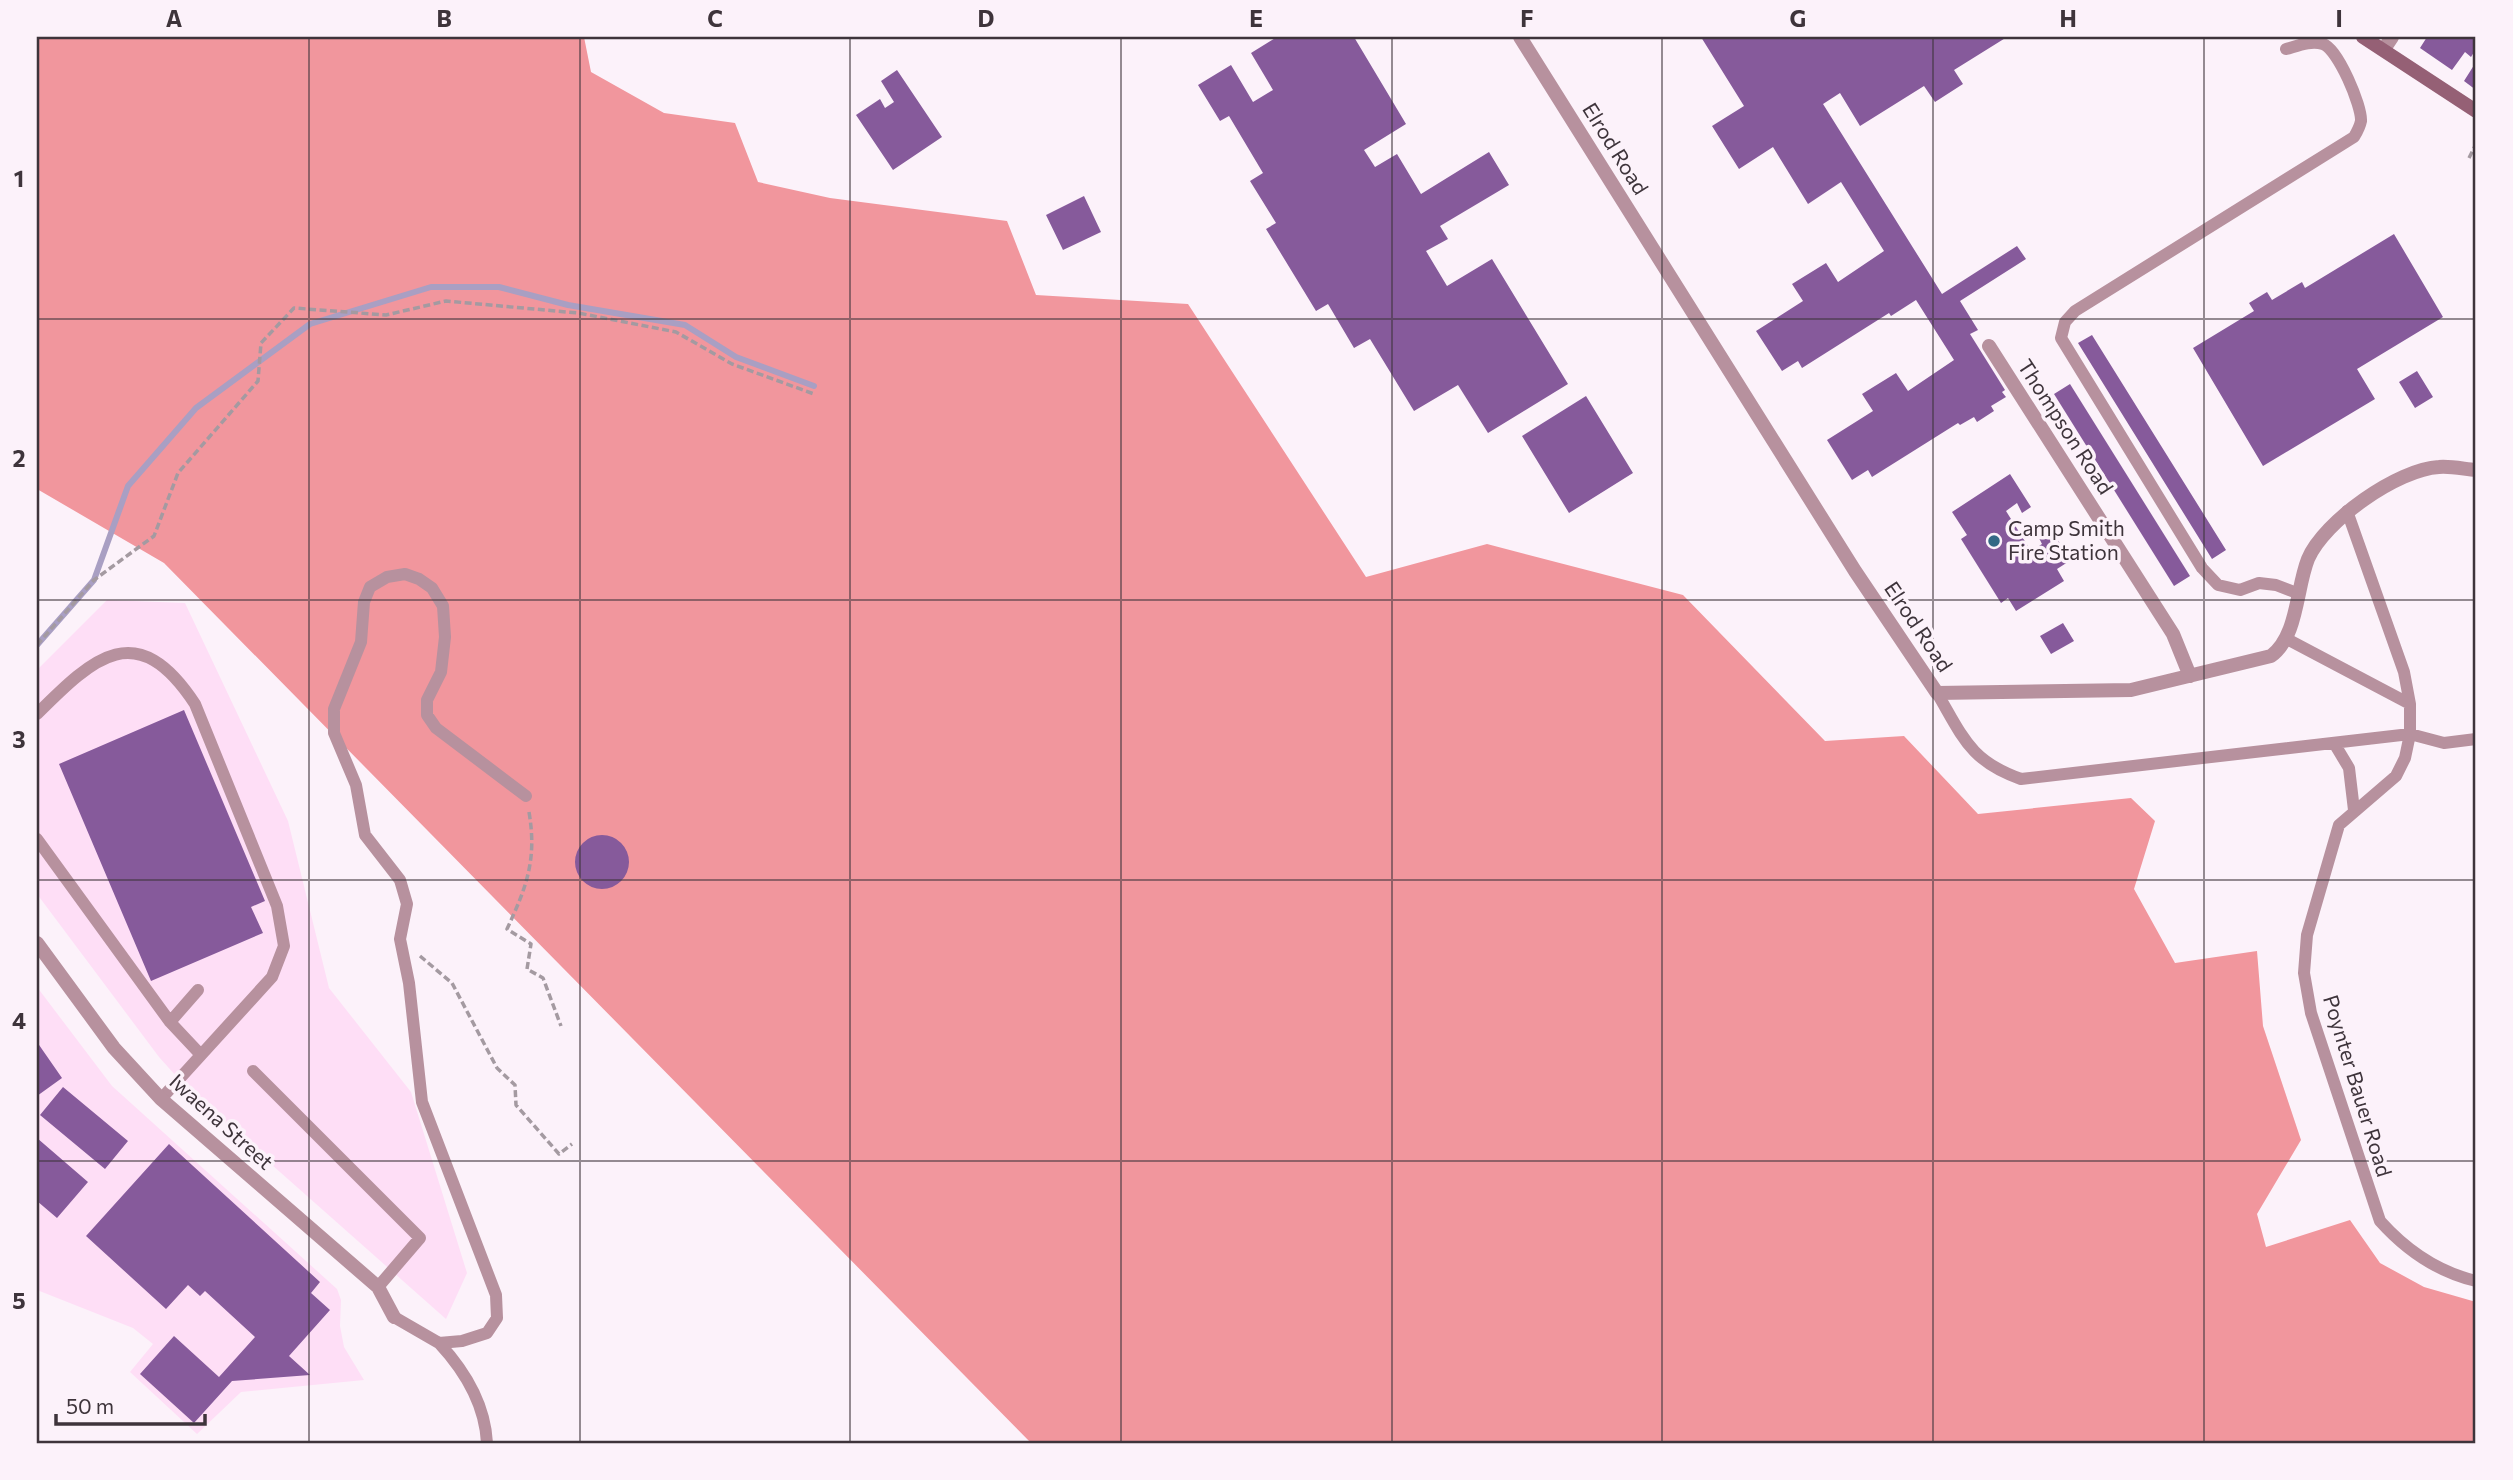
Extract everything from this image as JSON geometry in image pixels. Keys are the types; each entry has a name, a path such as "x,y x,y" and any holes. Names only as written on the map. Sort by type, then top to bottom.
{"street":[{"name":"Elrod Road","path":"1520,37 1854,572 1937,693 2131,690 2271,656 2287,639"},
{"path":"2363,37 2388,43 2476,111"},
{"name":"Thompson Road","path":"1989,346 2173,634 2190,676"},
{"path":"2287,639 2297,593 2317,540 2347,511 2412,474 2437,467 2476,470"},
{"name":"Iwaena Street","path":"37,943 114,1048 161,1099 378,1287 394,1317"}],"lane":[{"path":"2286,49 2315,43 2326,45 2335,52 2359,107 2361,122 2354,137 2075,311 2065,322 2061,338 2202,568 2218,585 2240,590 2259,583 2276,585 2297,593"},
{"name":"Poynter Bauer Road","path":"2347,511 2404,673 2410,704 2410,734 2405,758 2396,776 2339,825 2307,935 2304,973 2311,1013 2380,1221 2399,1242 2437,1267 2476,1281"},
{"path":"439,1343 462,1341 487,1333 497,1318 496,1295 422,1102 409,982 400,939 407,904 400,880 365,835 356,785 334,733 334,709 361,642 364,602 370,587 387,577 405,574 432,588 443,606 445,637 441,672 427,700 427,715 436,728 526,796"},
{"path":"2287,639 2410,704"},
{"path":"37,715 81,670 112,655 137,654 159,662 177,676 195,704 277,906 284,946 272,977 161,1099"},
{"path":"1937,693 1967,744 1994,769 2021,779 2410,734 2444,743 2476,740"},
{"path":"2334,743 2349,768 2354,810"},
{"path":"37,839 170,1021 201,1055"},
{"path":"170,1021 198,990"},
{"path":"253,1072 420,1238 378,1287"},
{"path":"394,1317 439,1343 461,1367 476,1398 487,1443"}],"path":[{"path":"2469,158 2476,144"},
{"path":"37,645 94,580 154,536 178,473 258,381 261,343 294,307 386,315 446,301 578,313 676,332 732,364 814,394"},
{"path":"526,796 534,844 524,891 507,929 531,944 527,969 543,978 561,1026"},
{"path":"400,939 452,983 497,1068 515,1085 516,1105 559,1154 572,1144"}],"shaded area":[{"path":"37,37 584,37 591,72 664,113 735,123 758,182 830,198 1007,221 1036,295 1188,304 1366,577 1487,544 1683,595 1825,741 1904,736 1978,814 2131,798 2155,821 2134,889 2175,963 2257,951 2263,1026 2301,1140 2257,1214 2266,1247 2350,1220 2380,1263 2424,1287 2476,1302 2476,1443 1031,1443 164,563 37,489"},
{"path":"107,600 185,603 288,821 329,988 411,1092 467,1273 446,1319 194,1096 159,1057 37,894 37,670"},
{"path":"37,987 112,1086 337,1289 341,1300 340,1326 344,1347 364,1380 241,1392 197,1434 130,1372 153,1344 133,1328 37,1290"}],"building":[{"path":"1277,37 1354,37 1406,124 1364,150 1375,167 1397,154 1421,194 1489,152 1509,185 1440,226 1448,239 1426,251 1447,286 1492,259 1568,384 1488,433 1458,385 1414,411 1370,339 1354,348 1328,304 1316,311 1266,229 1276,223 1250,181 1263,173 1229,116 1220,121 1198,85 1231,65 1253,102 1273,90 1251,53"},
{"path":"1701,37 2007,37 1954,70 1963,84 1935,102 1924,86 1860,126 1840,93 1823,104 1942,294 2017,246 2026,259 1960,301 1978,330 1970,334 2005,390 2002,392 2006,397 1991,406 1994,411 1977,422 1974,417 1960,425 1958,423 1872,477 1868,470 1852,480 1827,440 1873,411 1862,394 1896,373 1908,391 1954,360 1916,300 1891,316 1889,313 1802,368 1798,361 1782,371 1756,331 1803,301 1792,284 1826,263 1838,282 1884,251 1841,182 1808,204 1773,147 1739,169 1712,126 1744,106"},
{"path":"2427,37 2472,37 2476,40 2476,49 2471,57 2465,52 2452,70 2420,48"},
{"path":"2476,62 2476,90 2464,81"},
{"path":"897,70 942,137 893,170 856,115 880,99 885,108 894,102 881,81"},
{"path":"1084,196 1101,232 1063,250 1046,215"},
{"path":"2394,234 2443,317 2357,369 2375,399 2263,466 2193,348 2254,311 2249,303 2267,292 2272,300 2302,282 2305,288"},
{"path":"2092,335 2226,550 2212,559 2078,343"},
{"path":"2417,371 2433,397 2415,408 2399,382"},
{"path":"2070,384 2190,576 2174,586 2054,394"},
{"path":"1586,396 1633,473 1569,513 1522,436"},
{"name":"Camp Smith Fire Station","path":"2010,474 2031,507 2022,513 2017,503 2006,511 2031,551 2042,544 2039,538 2051,530 2071,560 2057,569 2064,581 2016,611 2008,598 2001,603 1961,539 1967,535 1952,512"},
{"path":"2063,623 2074,641 2051,654 2040,636"},
{"path":"184,710 265,901 251,907 263,933 151,981 59,764"},
{"path":"602,835 621,843 629,862 621,881 602,889 583,881 575,862 583,843"},
{"path":"37,1042 62,1078 37,1096"},
{"path":"63,1087 128,1141 105,1169 40,1115"},
{"path":"37,1138 88,1182 57,1218 37,1201"},
{"path":"169,1144 320,1282 311,1293 330,1310 289,1356 310,1375 232,1381 194,1423 140,1374 174,1336 219,1377 255,1337 205,1291 200,1296 188,1285 166,1309 86,1236"}],"waterway":[{"path":"37,645 94,580 128,486 196,408 310,324 431,287 499,287 568,305 685,325 736,357 814,386"}],"place":[{"name":"Camp Smith Fire Station","path":"1994,541"}]}
